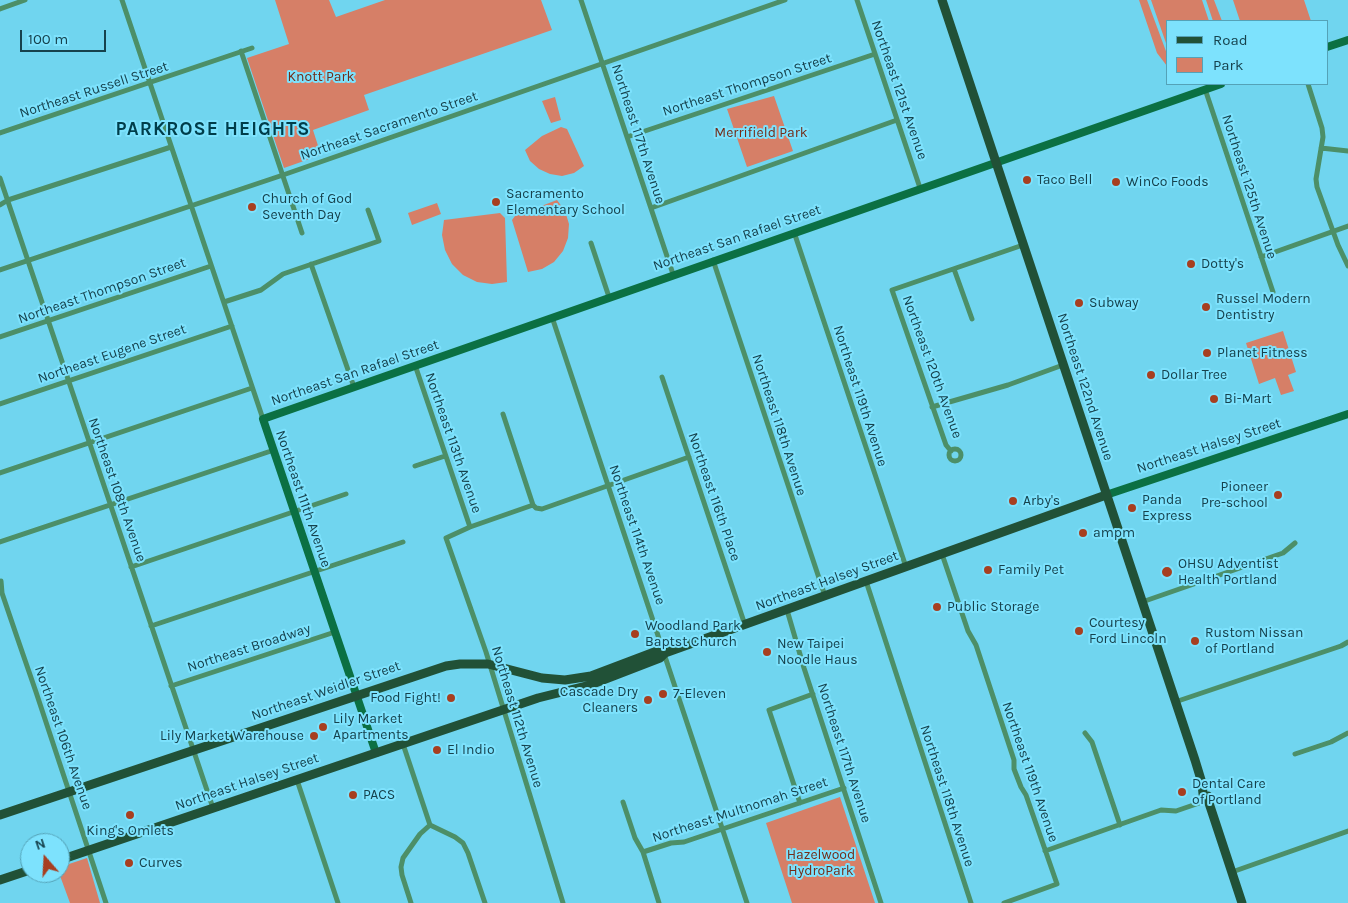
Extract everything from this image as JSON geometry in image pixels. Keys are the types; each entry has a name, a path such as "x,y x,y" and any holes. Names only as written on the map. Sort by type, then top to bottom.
{"main road":[{"name":"Northeast 122nd Avenue","path":"942,0 1202,783 1202,794 1208,800 1242,903"},
{"name":"Northeast Halsey Street","path":"70,857 538,698 590,685 660,658 665,653 1106,495"},
{"name":"Northeast Weidler Street","path":"0,815 446,666 488,664 542,678 565,680 591,676 657,652 665,653"},
{"path":"0,880 20,873"}],"street":[{"path":"0,9 25,0"},
{"name":"Northeast 111th Avenue","path":"122,0 376,753"},
{"name":"Northeast 117th Avenue","path":"581,0 673,274"},
{"name":"Northeast Sacramento Street","path":"0,270 283,175 785,0"},
{"name":"Northeast 121st Avenue","path":"857,0 920,188"},
{"path":"1328,47 1348,40"},
{"name":"Northeast Russell Street","path":"0,133 252,48"},
{"path":"241,52 302,233"},
{"name":"Northeast Thompson Street","path":"627,137 875,54"},
{"name":"Northeast San Rafael Street","path":"263,419 1218,85"},
{"path":"1308,85 1323,137 1316,179 1333,232 1348,266"},
{"name":"Northeast 125th Avenue","path":"1205,89 1273,292"},
{"path":"651,208 897,120"},
{"path":"0,205 8,200 171,147"},
{"path":"1321,148 1348,151"},
{"name":"Northeast 108th Avenue","path":"0,178 213,808"},
{"path":"224,302 261,290 283,274 378,241 368,210"},
{"path":"1261,257 1348,226"},
{"name":"Northeast 119th Avenue","path":"794,232 906,567"},
{"path":"591,243 609,297"},
{"path":"972,319 954,269 1023,245"},
{"name":"Northeast 118th Avenue","path":"713,260 825,596"},
{"path":"311,264 354,387"},
{"name":"Northeast Thompson Street","path":"0,337 211,266"},
{"name":"Northeast 120th Avenue","path":"951,451 946,445 932,407 892,290 954,269"},
{"name":"Northeast 114th Avenue","path":"552,317 747,903"},
{"name":"Northeast Eugene Street","path":"0,404 232,326"},
{"name":"Northeast 113th Avenue","path":"415,365 470,527"},
{"path":"932,407 1008,385 1063,365"},
{"name":"Northeast 116th Place","path":"662,377 746,624"},
{"path":"0,473 252,388"},
{"path":"503,414 533,505 536,508 542,509 688,457"},
{"name":"Northeast Halsey Street","path":"1106,495 1348,414"},
{"path":"0,542 274,450"},
{"path":"415,466 445,456"},
{"path":"131,567 346,494"},
{"path":"470,527 533,505"},
{"name":"Northeast 112th Avenue","path":"470,527 446,538 504,710 563,903"},
{"path":"151,626 403,542"},
{"path":"1142,602 1283,553 1295,543"},
{"name":"Northeast 119th Avenue","path":"942,554 968,631 976,645 1014,760 1014,769 1021,788 1026,795 1057,884 1014,901"},
{"name":"Northeast 106th Avenue","path":"1,581 2,593 16,638 106,903"},
{"name":"Northeast 118th Avenue","path":"866,582 971,903"},
{"name":"Northeast 117th Avenue","path":"787,610 881,903"},
{"name":"Northeast Broadway","path":"171,686 335,632"},
{"path":"1175,702 1348,642"},
{"path":"800,803 769,710 813,694"},
{"path":"1085,733 1092,742 1120,825"},
{"path":"1296,754 1331,742 1348,733"},
{"path":"403,744 430,825 456,837 463,844 468,853 485,903"},
{"path":"298,780 338,903"},
{"name":"Northeast Multnomah Street","path":"643,852 671,843 684,842 844,788"},
{"path":"1045,851 1161,810 1176,810 1208,800"},
{"path":"623,802 643,852 659,903"},
{"path":"411,903 402,875 403,858 420,834 430,825"},
{"path":"1232,872 1348,831"},
{"path":"1004,903 1014,901"}],"green space":[{"name":"Knott Park","path":"275,0 329,0 336,17 385,0 541,0 552,30 364,95 369,110 313,130 321,155 284,168 247,58 289,44"},
{"path":"1139,0 1147,0 1166,51 1166,65 1157,53"},
{"path":"1151,0 1202,0 1209,20 1166,20 1166,43"},
{"path":"1206,0 1214,0 1222,20 1213,20"},
{"path":"1233,0 1304,0 1311,20 1240,20"},
{"name":"Merrifield Park","path":"774,96 793,151 747,167 727,109"},
{"path":"555,97 561,120 551,123 542,101"},
{"path":"561,127 567,129 584,166 574,173 562,176 550,174 539,169 530,161 525,150 542,136"},
{"path":"557,200 565,211 569,224 568,238 563,251 554,262 542,269 528,272 512,220 515,216"},
{"path":"437,203 441,214 412,225 408,213"},
{"path":"500,213 505,218 507,282 492,284 477,282 463,275 452,264 445,250 442,235 444,220"},
{"path":"1283,331 1296,372 1288,375 1294,391 1281,395 1275,378 1259,384 1246,343"},
{"name":"Hazelwood HydroPark","path":"840,797 875,903 792,903 766,823"},
{"path":"87,858 100,903 70,903 63,883 70,883 70,864"}],"place":[{"name":"Taco Bell","path":"1027,180"},
{"name":"WinCo Foods","path":"1116,182"},
{"name":"Sacramento Elementary School","path":"496,202"},
{"name":"Church of God Seventh Day","path":"252,207"},
{"name":"Dotty's","path":"1191,264"},
{"name":"Subway","path":"1079,303"},
{"name":"Russel Modern Dentistry","path":"1206,307"},
{"name":"Planet Fitness","path":"1207,353"},
{"name":"Dollar Tree","path":"1151,375"},
{"name":"Bi-Mart","path":"1214,399"},
{"name":"Pioneer Pre-school","path":"1278,495"},
{"name":"Arby's","path":"1013,501"},
{"name":"Panda Express","path":"1132,508"},
{"name":"ampm","path":"1083,533"},
{"name":"Family Pet","path":"988,570"},
{"name":"OHSU Adventist Health Portland","path":"1167,572"},
{"name":"Public Storage","path":"937,607"},
{"name":"Courtesy Ford Lincoln","path":"1079,631"},
{"name":"Woodland Park Baptst Church","path":"635,634"},
{"name":"Rustom Nissan of Portland","path":"1195,641"},
{"name":"New Taipei Noodle Haus","path":"767,652"},
{"name":"7-Eleven","path":"663,694"},
{"name":"Food Fight!","path":"451,698"},
{"name":"Cascade Dry Cleaners","path":"648,700"},
{"name":"Lily Market Apartments","path":"323,727"},
{"name":"Lily Market Warehouse","path":"314,736"},
{"name":"El Indio","path":"437,750"},
{"name":"Dental Care of Portland","path":"1182,792"},
{"name":"PACS","path":"353,795"},
{"name":"King's Omlets","path":"130,815"},
{"name":"Curves","path":"129,863"}],"district":[{"name":"PARKROSE HEIGHTS","path":"213,130"}]}
